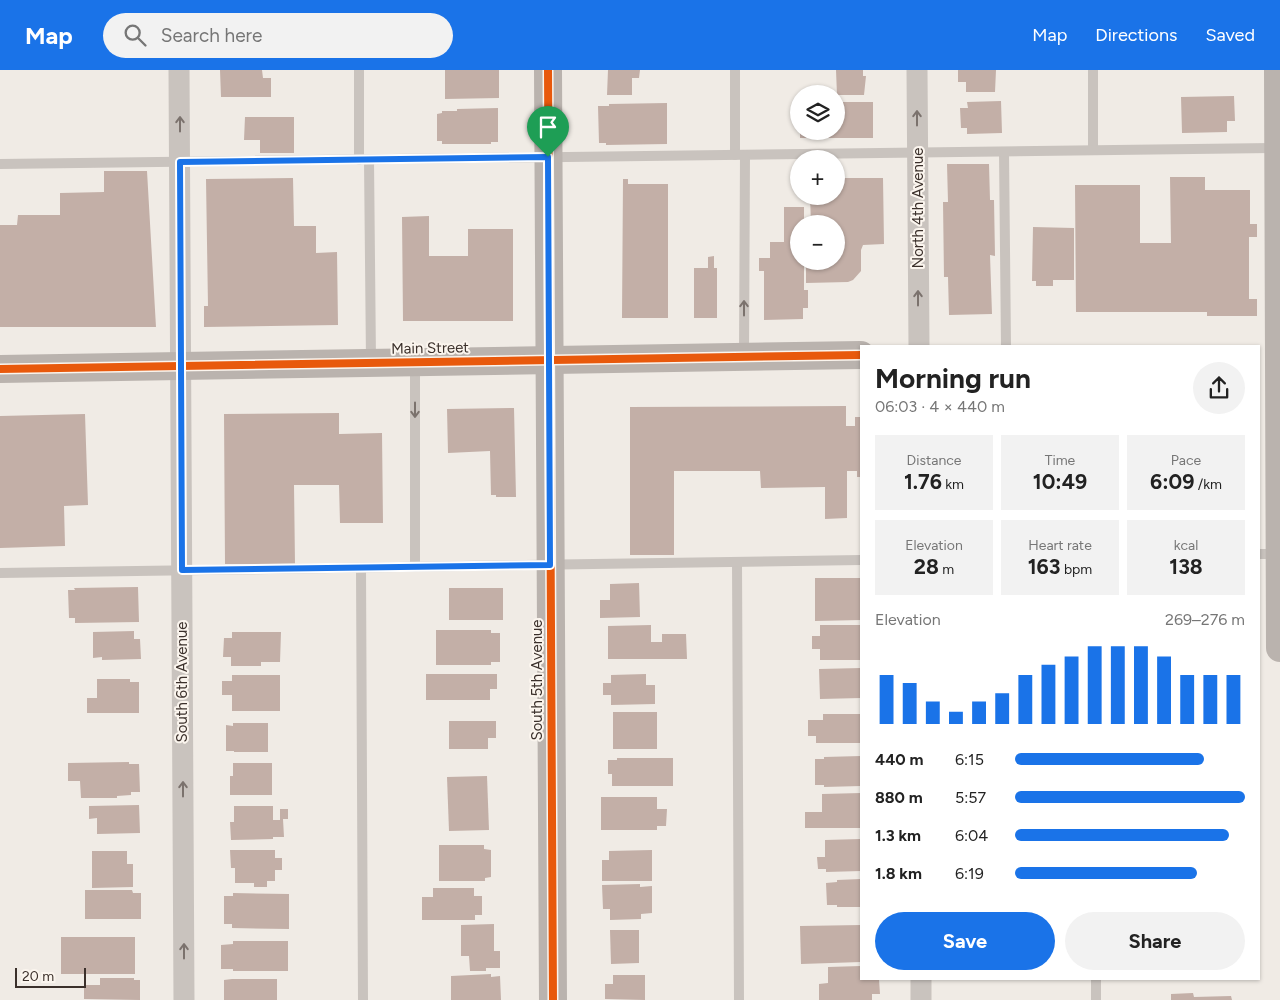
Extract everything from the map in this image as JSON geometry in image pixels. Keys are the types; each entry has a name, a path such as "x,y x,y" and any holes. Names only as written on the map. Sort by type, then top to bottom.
{"street":[{"name":"South 6th Avenue","path":"179,70 184,1000"},
{"name":"South 5th Avenue","path":"548,70 553,1000"},
{"name":"North 4th Avenue","path":"917,70 919,345"},
{"path":"1278,70 1279,148 1272,348 1280,554 1280,648"},
{"name":"Main Street","path":"0,369 860,355"},
{"path":"921,980 921,1000"}],"lane":[{"path":"359,70 371,362"},
{"path":"735,70 740,155 744,357"},
{"path":"1092,70 1093,150"},
{"path":"0,164 1279,148"},
{"path":"1004,152 1006,345"},
{"path":"415,362 415,567"},
{"path":"1260,554 1280,554"},
{"path":"0,573 860,560"},
{"path":"737,562 738,1000"},
{"path":"361,568 363,1000"},
{"path":"1096,980 1096,1000"}],"building":[{"path":"220,70 262,70 263,78 271,78 271,97 221,97"},
{"path":"445,70 499,70 499,98 445,99"},
{"path":"608,70 640,70 639,78 632,78 632,95 607,95"},
{"path":"836,70 863,70 863,76 866,76 864,95 845,95 845,85 837,85"},
{"path":"958,70 996,70 995,92 966,92 966,82 958,82"},
{"path":"1234,96 1235,121 1227,121 1227,132 1182,133 1181,97"},
{"path":"1001,101 1002,133 967,134 967,128 961,128 960,108 968,108 967,102"},
{"path":"845,102 873,102 873,138 845,138"},
{"path":"667,103 667,144 606,145 606,143 599,143 598,106 609,106 609,104"},
{"path":"498,108 498,142 491,142 491,144 442,144 442,141 437,141 437,114 442,113 442,111"},
{"path":"245,117 294,117 294,153 260,153 260,140 244,140"},
{"path":"947,164 989,164 990,200 994,200 995,256 990,255 992,314 949,315 948,277 944,277 943,202 948,202"},
{"path":"104,171 147,171 156,327 0,327 0,225 17,225 18,215 60,215 60,193 104,192"},
{"path":"1170,177 1205,177 1205,190 1250,190 1250,224 1257,224 1257,237 1249,237 1249,299 1257,299 1257,316 1207,316 1207,312 1076,312 1075,185 1140,185 1140,243 1171,243"},
{"path":"293,178 294,226 316,226 316,253 337,252 338,325 204,327 204,306 208,306 206,179"},
{"path":"845,178 883,178 884,244 863,245 861,250 861,271 853,280 848,282 806,283 806,270 845,270 845,215 811,215 810,205 845,205"},
{"path":"623,179 628,179 628,184 668,184 668,318 622,318"},
{"path":"784,207 804,207 804,215 790,215 790,270 804,270 804,290 808,290 808,308 803,308 803,319 764,320 764,271 759,271 759,258 770,258 770,242 784,242"},
{"path":"429,216 429,256 468,256 468,229 513,229 513,321 403,321 402,217"},
{"path":"1033,227 1074,228 1074,280 1053,280 1053,286 1036,286 1036,281 1032,281"},
{"path":"714,256 714,268 717,268 717,318 694,318 694,268 708,268 708,257"},
{"path":"846,406 846,426 855,426 855,417 860,417 860,477 857,477 857,471 847,471 847,518 825,519 825,487 761,488 760,471 674,471 674,555 630,555 630,407"},
{"path":"514,408 516,497 496,497 496,495 491,495 490,451 448,453 447,409"},
{"path":"339,413 339,434 382,433 383,523 340,523 339,485 294,485 295,564 225,564 224,414"},
{"path":"85,414 88,505 64,506 65,546 0,548 0,416"},
{"path":"815,578 860,578 860,620 815,621"},
{"path":"639,583 640,617 600,618 600,600 610,600 610,584"},
{"path":"138,587 139,622 75,623 75,618 69,618 68,590 75,590 74,588"},
{"path":"449,588 503,588 503,620 449,620"},
{"path":"651,625 651,642 662,642 662,634 686,634 687,659 608,659 608,626"},
{"path":"820,625 860,625 860,660 820,660 820,649 812,649 812,636 820,636"},
{"path":"436,630 491,630 491,633 500,633 500,662 491,662 491,665 436,665"},
{"path":"134,631 134,639 140,639 141,659 102,660 102,657 93,658 93,632"},
{"path":"232,632 281,632 280,662 261,662 261,666 231,666 231,657 223,657 224,638 232,638"},
{"path":"860,668 860,698 820,699 819,669"},
{"path":"426,674 497,674 497,689 490,689 490,700 426,700"},
{"path":"646,674 646,685 655,685 655,704 611,705 611,695 603,695 603,683 611,683 611,675"},
{"path":"232,675 280,675 280,711 232,711 232,695 222,695 222,681 232,681"},
{"path":"97,679 130,679 130,682 139,682 139,713 87,713 87,698 97,698"},
{"path":"613,712 657,712 657,749 613,749"},
{"path":"823,714 860,714 860,743 816,743 816,736 808,736 808,720 823,720"},
{"path":"449,721 496,721 496,738 488,738 488,749 449,749"},
{"path":"233,723 268,723 268,752 226,751 226,725 233,726"},
{"path":"860,756 860,786 824,787 824,785 815,785 815,759 824,759 824,757"},
{"path":"617,758 673,758 673,786 612,786 612,774 608,774 608,760 617,760"},
{"path":"129,762 129,764 139,764 140,792 131,792 131,795 117,796 117,798 81,798 80,781 68,781 68,763"},
{"path":"233,763 272,763 272,795 230,795 230,776 233,776"},
{"path":"487,776 489,830 449,831 447,777"},
{"path":"860,793 860,828 805,828 805,812 822,812 822,794"},
{"path":"601,797 657,797 657,809 667,809 666,826 657,826 657,830 601,830"},
{"path":"139,805 140,833 97,834 97,818 89,819 89,806"},
{"path":"234,806 273,806 273,820 280,820 280,809 288,809 288,819 283,819 284,837 231,840 230,822 234,822"},
{"path":"860,839 860,871 826,872 826,869 818,869 817,857 825,857 825,840"},
{"path":"439,845 484,845 484,849 491,850 491,877 485,878 485,881 439,881"},
{"path":"230,850 275,850 275,858 282,858 282,870 275,870 275,881 267,881 267,887 254,887 254,883 235,883 235,868 231,868"},
{"path":"652,850 652,881 602,881 602,860 609,860 609,851"},
{"path":"92,851 127,851 127,864 133,864 133,887 92,888"},
{"path":"860,879 860,907 827,905 826,883 837,882 837,880"},
{"path":"640,884 640,887 652,886 652,913 641,914 641,919 610,920 610,909 603,909 602,885"},
{"path":"433,888 474,888 474,896 482,896 482,915 475,915 475,920 422,920 422,897 433,897"},
{"path":"85,890 132,890 133,893 141,893 141,919 85,919"},
{"path":"233,893 289,894 289,929 232,928 232,924 224,924 224,896 233,896"},
{"path":"494,924 494,951 500,951 500,968 486,968 486,971 470,971 469,956 461,956 461,925"},
{"path":"860,925 860,962 801,964 800,926"},
{"path":"610,930 639,930 639,963 611,964"},
{"path":"61,937 135,937 135,974 61,974"},
{"path":"233,941 288,941 288,971 233,971 233,969 221,969 221,945 233,944"},
{"path":"860,966 860,980 879,980 880,994 872,994 872,1000 819,1000 819,984 828,983 828,967"},
{"path":"491,974 491,977 500,976 501,1000 451,1000 451,976"},
{"path":"613,975 645,975 645,1000 605,999 605,984 613,984"},
{"path":"100,978 134,978 134,980 140,980 140,1000 84,999 84,985 100,985"},
{"path":"277,979 277,1000 224,1000 224,980"},
{"path":"1193,993 1194,997 1231,996 1232,1000 1171,1000 1171,994"}],"cycle path":[{"path":"548,70 553,1000"},
{"path":"0,369 860,355"}],"route":[{"path":"548,157 550,565 182,570 180,162 548,157"}]}
